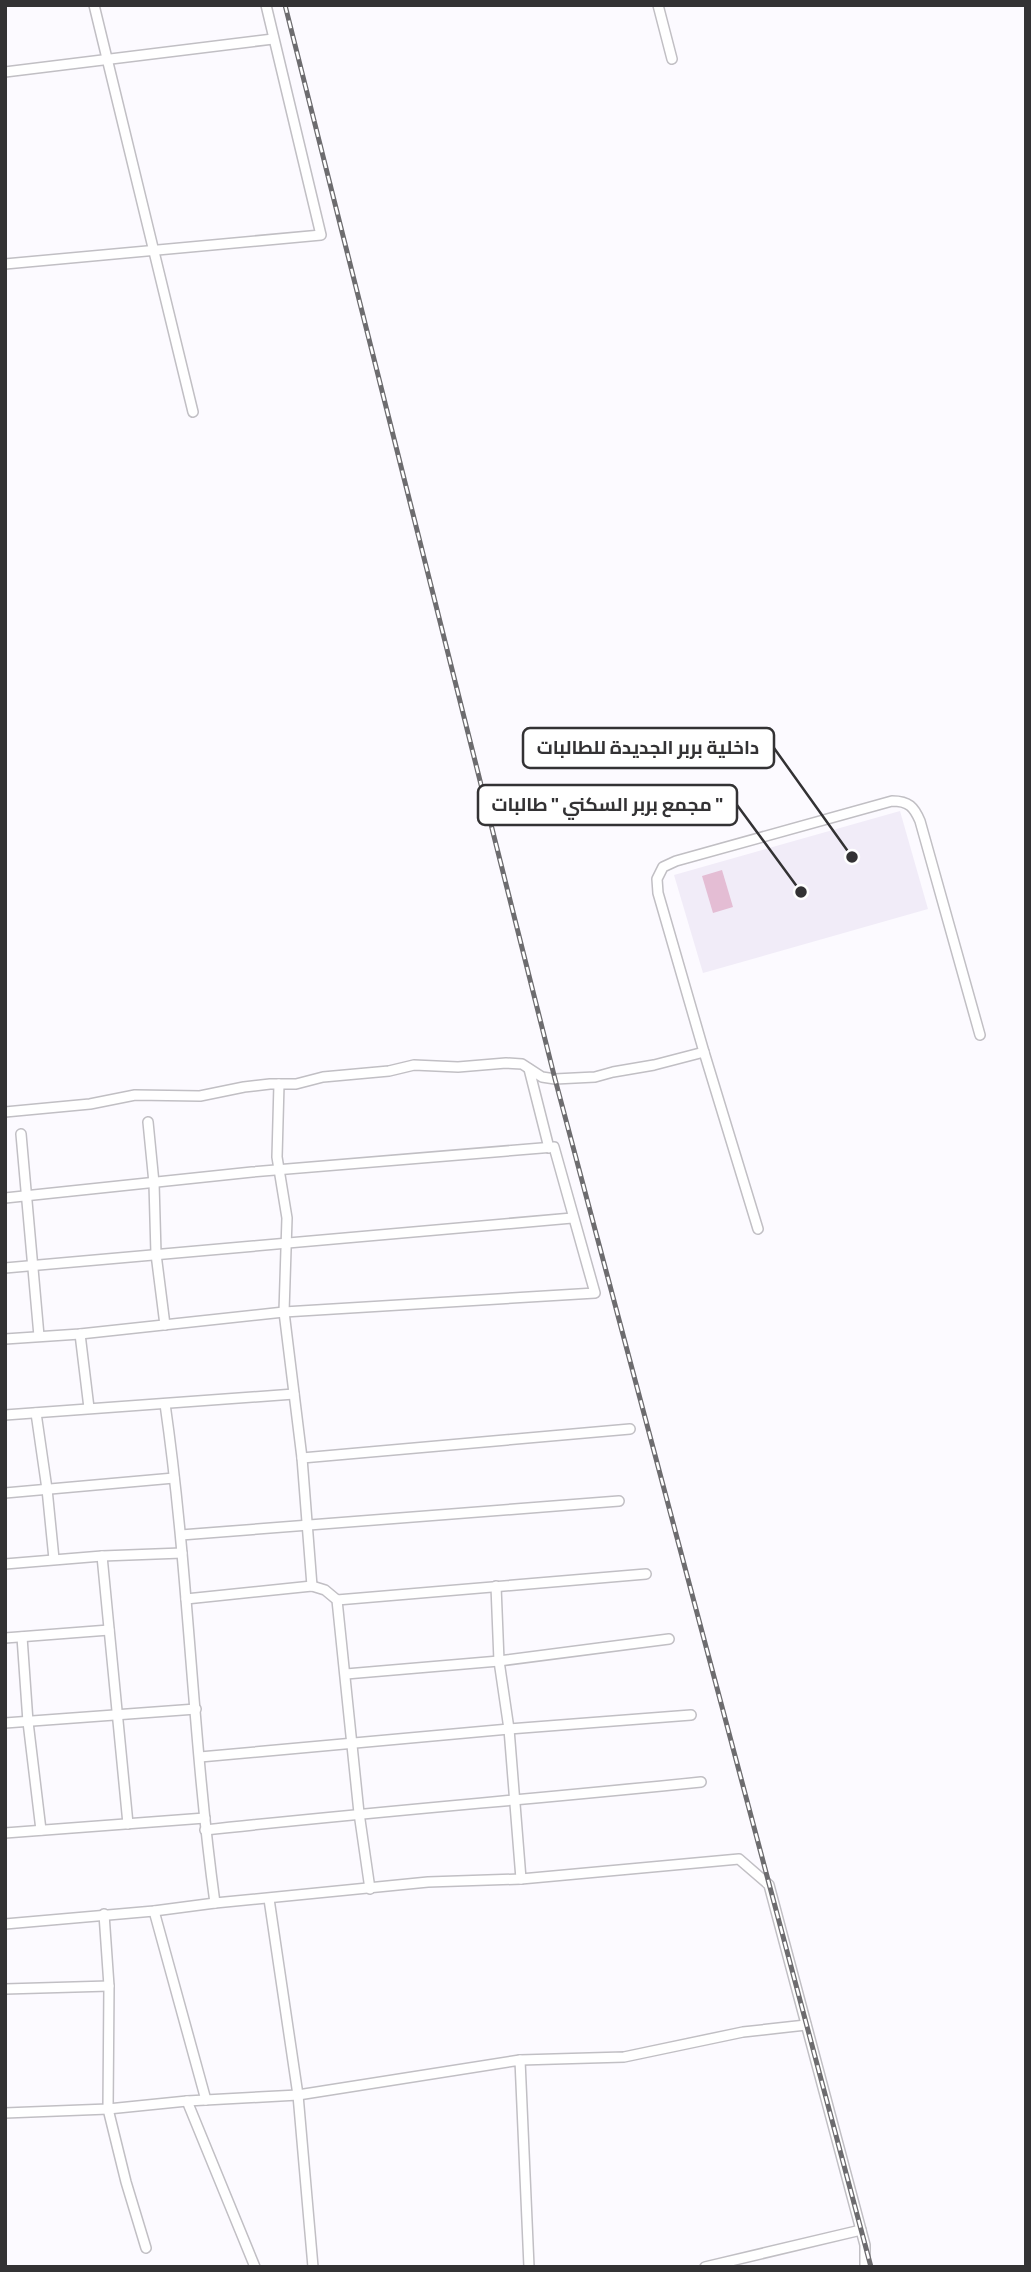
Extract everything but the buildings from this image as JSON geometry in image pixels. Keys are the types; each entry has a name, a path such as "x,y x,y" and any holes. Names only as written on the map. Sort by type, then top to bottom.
{"street":[{"path":"94,5 193,412"},
{"path":"5,264 321,235 266,5"},
{"path":"658,5 672,59"},
{"path":"5,72 273,39"},
{"path":"758,1229 658,893 657,879 663,867 767,834 892,801 903,801 914,807 920,821 980,1035"},
{"path":"5,1112 90,1104 135,1095 200,1096 244,1087 296,1084 323,1077 389,1071 414,1065 458,1067 506,1063 523,1065 542,1077 595,1077 704,1052"},
{"path":"529,1069 549,1148"},
{"path":"279,1084 276,1157 287,1218 284,1312 302,1458 312,1586"},
{"path":"148,1122 154,1183 156,1254 165,1325"},
{"path":"21,1134 39,1336"},
{"path":"5,1198 279,1170 554,1147 595,1293 284,1312 80,1334 5,1339"},
{"path":"5,1268 572,1218"},
{"path":"80,1334 89,1408"},
{"path":"5,1415 294,1394"},
{"path":"165,1404 181,1535 205,1830 215,1903"},
{"path":"36,1413 54,1559"},
{"path":"302,1458 630,1429"},
{"path":"5,1493 174,1478"},
{"path":"181,1535 619,1501"},
{"path":"5,1564 182,1553"},
{"path":"102,1556 128,1824"},
{"path":"337,1600 646,1574"},
{"path":"186,1600 312,1586 325,1590 337,1600 359,1813 370,1889"},
{"path":"496,1586 499,1661 509,1729 521,1879"},
{"path":"5,1639 109,1630"},
{"path":"22,1637 28,1722 41,1830"},
{"path":"346,1674 499,1661 669,1639"},
{"path":"5,1723 196,1709"},
{"path":"200,1756 691,1715"},
{"path":"205,1830 701,1782"},
{"path":"5,1833 205,1818"},
{"path":"5,1924 428,1882 521,1879 739,1859 769,1885 861,2230 864,2267"},
{"path":"269,1899 298,2095 313,2267"},
{"path":"154,1911 206,2100"},
{"path":"104,1914 109,1986 108,2109 146,2248"},
{"path":"5,1989 109,1986"},
{"path":"5,2113 108,2109 187,2101 298,2095 520,2060 624,2057 743,2032 806,2025"},
{"path":"520,2060 529,2267"},
{"path":"187,2101 255,2267"},
{"path":"705,2267 861,2230"}],"shaded area":[{"path":"900,811 928,909 703,973 674,875"},
{"path":"722,870 733,907 713,913 702,876"}],"railway":[{"path":"285,5 555,1079 871,2267"}],"place":[{"name":"داخلية بربر الجديدة للطالبات","path":"852,857"},
{"name":"مجمع بربر السكني \" طالبات \"","path":"801,892"}]}
